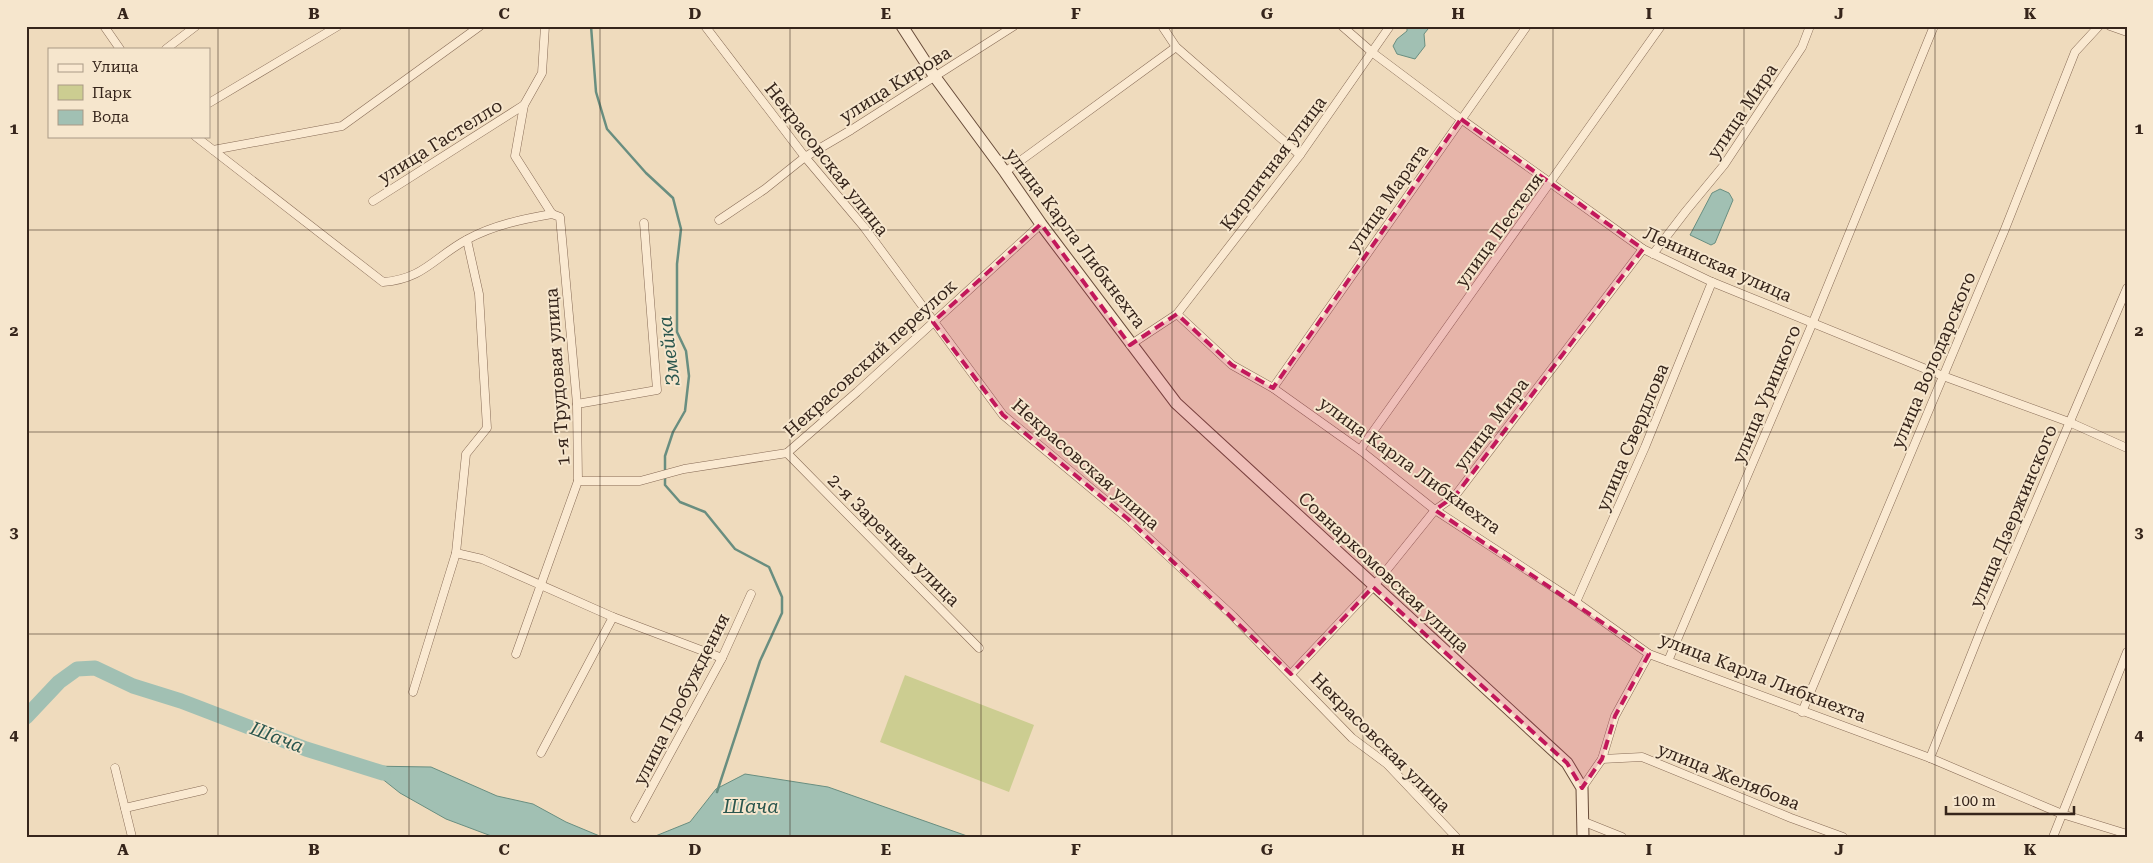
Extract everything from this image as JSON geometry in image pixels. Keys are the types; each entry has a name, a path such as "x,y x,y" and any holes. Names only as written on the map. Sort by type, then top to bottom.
{"street":[{"path":"104,26 119,48"},
{"path":"167,48 196,26"},
{"path":"210,102 338,26"},
{"path":"213,150 342,126 480,26"},
{"path":"198,138 383,282 400,281 420,273 467,240 508,222 552,214 515,156 524,105 542,73 545,26"},
{"name":"Некрасовская улица","path":"705,26 805,157 864,227 1003,415 1128,519 1233,616 1292,674 1352,738 1387,764 1456,837"},
{"name":"улица Карла Либкнехта","path":"902,26 934,77 1130,345 1177,314 1232,365 1273,388 1360,450 1435,510 1576,602 1649,654 1930,758 2062,814 2127,834"},
{"name":"улица Кирова","path":"720,220 805,157 1014,26"},
{"path":"1162,26 1176,47 1300,155"},
{"name":"Ленинская улица","path":"1342,26 1372,53 1643,250 1712,282 1943,376 2068,422 2127,448"},
{"name":"Кирпичная улица","path":"1177,314 1300,155 1390,26"},
{"name":"улица Марата","path":"1273,388 1527,26"},
{"name":"улица Пестеля","path":"1360,450 1661,26"},
{"name":"улица Мира","path":"1653,254 1724,165 1802,47 1810,26"},
{"name":"улица Урицкого","path":"1668,661 1813,322 1934,26"},
{"name":"улица Володарского","path":"1802,712 2076,52 2099,26"},
{"path":"2110,26 2127,32"},
{"path":"1005,172 1176,47"},
{"name":"улица Гастелло","path":"373,201 524,105"},
{"name":"1-я Трудовая улица","path":"516,654 578,481 577,404 560,217 552,214"},
{"path":"577,404 657,390 644,223"},
{"name":"Некрасовский переулок","path":"578,481 646,480 684,469 787,453 1041,224"},
{"path":"413,692 456,553 466,454 486,428 479,294 467,240"},
{"name":"улица Мира","path":"1292,674 1374,587 1435,510 1455,496 1643,250"},
{"name":"улица Свердлова","path":"1576,602 1645,447 1712,282"},
{"name":"улица Дзержинского","path":"1930,758 2068,422 2127,288"},
{"name":"Совнаркомовская улица","path":"1130,345 1176,403 1567,763 1582,788"},
{"name":"2-я Заречная улица","path":"787,453 979,648"},
{"path":"456,553 482,559 613,617 722,658"},
{"name":"улица Пробуждения","path":"635,818 722,658 751,594"},
{"path":"541,753 613,617"},
{"path":"2052,837 2127,652"},
{"path":"1582,837 1582,788 1602,759 1615,716 1649,654"},
{"name":"улица Желябова","path":"1602,759 1642,757 1791,818 1843,837"},
{"path":"115,768 132,837"},
{"path":"125,808 203,790"},
{"path":"1582,821 1622,837"}],"highlighted area":[{"path":"1461,119 1643,249 1455,496 1435,510 1649,654 1615,716 1602,759 1582,788 1567,763 1373,587 1291,674 1128,519 1003,415 933,322 1041,224 1130,345 1177,314 1232,365 1273,388"}],"green space":[{"path":"905,675 1034,725 1009,792 880,742"}],"water":[{"path":"1407,26 1425,26 1428,29 1424,34 1425,46 1415,59 1397,54 1393,46 1397,39 1407,31"},
{"path":"1720,189 1729,193 1733,200 1715,243 1711,245 1690,235 1712,193"},
{"path":"366,766 431,767 497,796 533,804 566,822 602,837 494,837 446,819 400,793"},
{"name":"Шача","path":"745,774 828,787 970,837 653,837 690,822 716,789"}],"waterway":[{"name":"Змейка","path":"591,26 596,92 607,129 646,173 673,198 681,229 677,264 677,332 686,351 689,376 685,411 673,432 665,456 665,485 680,502 705,512 735,549 769,567 782,597 782,613 760,661 717,792"},
{"name":"Шача","path":"26,717 59,682 77,669 95,668 133,686 181,701 306,749 383,773"}]}
